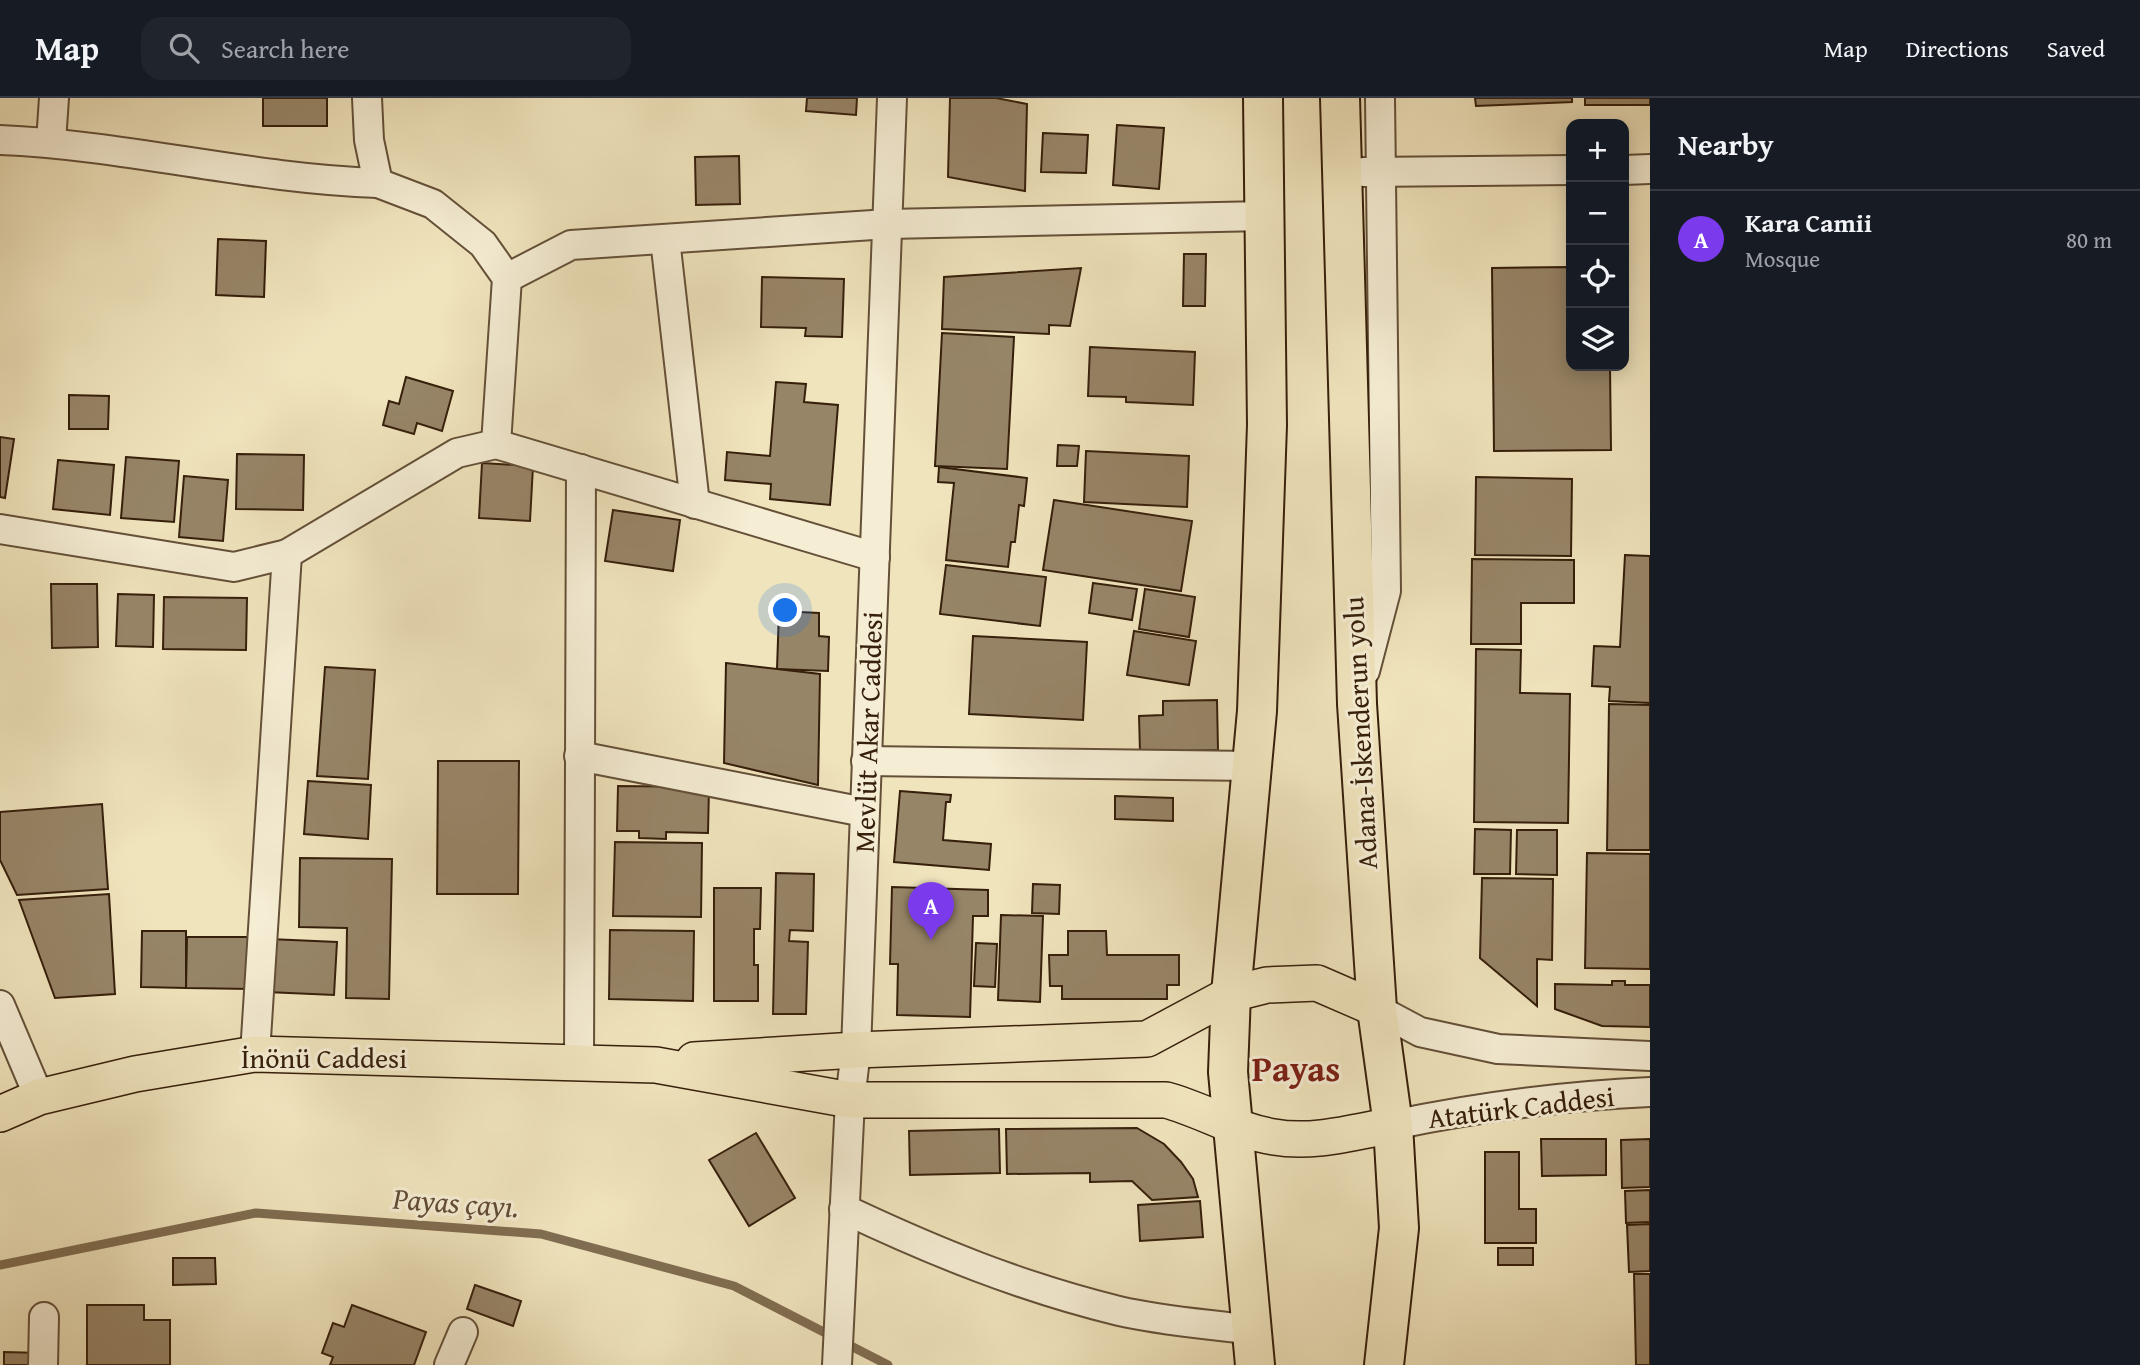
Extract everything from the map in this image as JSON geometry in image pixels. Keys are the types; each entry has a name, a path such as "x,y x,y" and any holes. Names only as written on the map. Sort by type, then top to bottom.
{"highway":[{"path":"1253,1347 1228,1072 1231,994 1257,712 1267,425 1263,98"},
{"name":"Adana-İskenderun yolu","path":"1340,98 1356,704 1377,1009 1393,1125 1399,1228 1384,1365"}],"main road":[{"path":"656,1065 715,1057 1147,1039 1231,994 1267,985 1317,983 1377,1009"},
{"name":"İnönü Caddesi","path":"0,1114 39,1097 135,1074 255,1055 656,1065"},
{"path":"656,1065 850,1100 1166,1100 1205,1111 1234,1126 1275,1137 1313,1139 1393,1125"}],"street":[{"path":"51,142 54,98"},
{"path":"366,98 369,140 378,183"},
{"name":"Mevlüt Akar Caddesi","path":"837,1365 850,1100 856,1050 891,98"},
{"path":"1356,704 1386,591 1380,98"},
{"path":"0,139 51,142 312,181 378,183 433,204 483,244 507,278 496,444"},
{"path":"1629,170 1650,169"},
{"path":"1341,172 1566,170"},
{"path":"507,278 571,245 888,224 1265,216"},
{"path":"665,239 695,504"},
{"path":"0,529 234,567 287,554 457,453 496,444 875,557"},
{"path":"579,1062 581,469"},
{"path":"255,1055 287,554"},
{"path":"579,756 864,812"},
{"path":"866,761 1252,766"},
{"path":"0,1005 39,1097"},
{"path":"1377,1009 1420,1032 1497,1049 1650,1056"},
{"name":"Atatürk Caddesi","path":"1393,1125 1494,1106 1584,1095 1650,1091"},
{"path":"844,1209 1003,1279 1253,1347"},
{"path":"43,1365 44,1317"},
{"path":"449,1365 463,1332"}],"building":[{"path":"263,98 327,98 327,126 263,126"},
{"path":"807,98 857,98 856,115 806,111"},
{"path":"950,98 996,98 1027,104 1025,191 948,177"},
{"path":"1475,98 1572,98 1572,102 1476,106"},
{"path":"1585,98 1650,98 1650,105 1585,105"},
{"path":"1117,125 1164,128 1159,189 1113,185"},
{"path":"1043,133 1088,135 1086,173 1041,172"},
{"path":"739,156 740,204 696,205 695,157"},
{"path":"218,239 266,241 264,297 216,295"},
{"path":"1184,254 1206,254 1205,306 1183,306"},
{"path":"1566,267 1566,371 1610,371 1611,450 1494,451 1492,268"},
{"path":"1081,268 1070,326 1049,325 1049,334 942,329 944,277"},
{"path":"762,277 844,279 842,337 805,336 806,328 761,327"},
{"path":"942,333 1014,337 1007,469 935,466"},
{"path":"1090,347 1195,352 1193,405 1126,402 1126,397 1088,396"},
{"path":"406,377 453,391 442,431 417,423 414,434 383,425 389,401 399,404"},
{"path":"776,382 806,384 804,402 838,405 830,505 770,499 771,484 725,480 727,452 770,456"},
{"path":"69,395 109,396 108,429 69,429"},
{"path":"0,437 14,439 5,498 0,497"},
{"path":"1058,445 1079,446 1077,466 1057,466"},
{"path":"1086,451 1189,456 1187,507 1084,502"},
{"path":"237,454 304,455 303,510 236,509"},
{"path":"126,457 179,461 174,522 121,518"},
{"path":"58,460 114,465 110,515 53,509"},
{"path":"482,463 533,466 530,521 479,518"},
{"path":"939,467 1027,478 1024,506 1019,505 1015,542 1011,542 1008,567 946,560 954,483 938,482"},
{"path":"184,476 228,480 223,541 179,537"},
{"path":"1476,477 1572,479 1571,556 1475,555"},
{"path":"1054,500 1192,521 1181,591 1043,570"},
{"path":"613,510 680,520 673,571 605,561"},
{"path":"1625,555 1650,556 1650,703 1609,701 1610,687 1592,686 1594,646 1620,647"},
{"path":"1472,559 1574,560 1574,603 1521,603 1521,644 1471,644"},
{"path":"946,565 1046,577 1040,626 940,614"},
{"path":"1093,583 1137,589 1132,620 1089,613"},
{"path":"51,584 97,584 98,647 52,648"},
{"path":"1145,589 1195,597 1189,637 1139,629"},
{"path":"118,594 154,595 153,647 116,646"},
{"path":"164,597 247,598 246,650 163,649"},
{"path":"779,611 819,613 819,636 829,637 828,671 777,669"},
{"path":"1134,631 1196,641 1189,685 1127,675"},
{"path":"973,636 1087,642 1083,720 969,714"},
{"path":"1476,649 1521,650 1520,693 1570,694 1568,823 1474,822"},
{"path":"726,663 820,674 818,785 724,763"},
{"path":"325,667 375,670 368,779 317,776"},
{"path":"1217,700 1218,750 1140,752 1139,716 1163,715 1163,701"},
{"path":"1609,704 1650,705 1650,850 1607,850"},
{"path":"438,761 519,761 518,894 437,894"},
{"path":"308,781 371,785 368,839 304,834"},
{"path":"618,786 709,787 708,833 666,832 666,839 639,838 639,831 617,831"},
{"path":"900,791 951,795 950,802 946,802 943,840 991,844 989,870 894,862"},
{"path":"1115,796 1173,798 1173,821 1115,819"},
{"path":"102,804 108,889 17,895 0,860 0,812"},
{"path":"1475,829 1511,830 1510,874 1474,874"},
{"path":"1517,830 1557,830 1557,875 1516,874"},
{"path":"615,842 702,843 701,917 613,916"},
{"path":"1587,853 1650,854 1650,969 1585,968"},
{"path":"300,858 392,859 389,999 346,998 347,928 299,927"},
{"path":"776,873 814,874 813,931 790,930 789,941 808,942 806,1014 773,1014"},
{"path":"1482,878 1553,879 1552,960 1537,959 1537,1006 1480,958"},
{"path":"1033,884 1060,885 1059,914 1032,913"},
{"path":"892,887 988,890 988,916 973,916 970,1017 897,1015 898,964 890,964"},
{"path":"714,888 761,888 760,929 754,929 758,1001 714,1001"},
{"path":"109,894 115,994 55,998 19,900"},
{"path":"1001,915 1043,916 1040,1002 998,1000"},
{"path":"610,930 694,931 693,1001 609,999"},
{"path":"142,931 186,931 186,988 141,987"},
{"path":"1068,931 1106,931 1107,955 1179,955 1179,985 1167,985 1167,999 1062,999 1062,986 1050,986 1049,955 1068,955"},
{"path":"187,937 250,937 250,989 186,988"},
{"path":"269,939 337,942 334,995 267,992"},
{"path":"976,943 997,944 995,987 974,986"},
{"path":"1612,981 1625,981 1625,985 1650,985 1650,1027 1602,1026 1555,1009 1555,984 1612,985"},
{"path":"1137,1128 1164,1144 1181,1162 1193,1179 1198,1197 1152,1200 1132,1181 1090,1182 1090,1173 1007,1174 1006,1129"},
{"path":"999,1129 1000,1173 910,1175 909,1131"},
{"path":"756,1133 795,1198 749,1226 709,1160"},
{"path":"1541,1139 1606,1139 1606,1175 1542,1176"},
{"path":"1650,1139 1650,1187 1622,1188 1621,1140"},
{"path":"1485,1152 1519,1152 1519,1209 1536,1209 1536,1243 1485,1243"},
{"path":"1650,1190 1650,1222 1626,1223 1625,1191"},
{"path":"1200,1201 1203,1237 1140,1241 1138,1205"},
{"path":"1650,1224 1650,1271 1629,1272 1627,1225"},
{"path":"1498,1248 1533,1248 1533,1265 1498,1265"},
{"path":"173,1258 215,1258 216,1284 173,1285"},
{"path":"1634,1274 1650,1274 1650,1365 1636,1365"},
{"path":"475,1285 521,1301 513,1326 467,1309"},
{"path":"87,1305 144,1305 144,1320 170,1320 170,1365 87,1365"},
{"path":"352,1305 426,1332 414,1365 330,1365 333,1357 322,1353 333,1323 344,1327"},
{"path":"4,1352 41,1353 41,1365 4,1365"}],"waterway":[{"name":"Payas çayı.","path":"0,1265 256,1213 541,1234 734,1286 888,1365"}],"place":[{"name":"Kara Camii","path":"931,940"}],"district":[{"name":"Payas","path":"1296,1069"}]}
